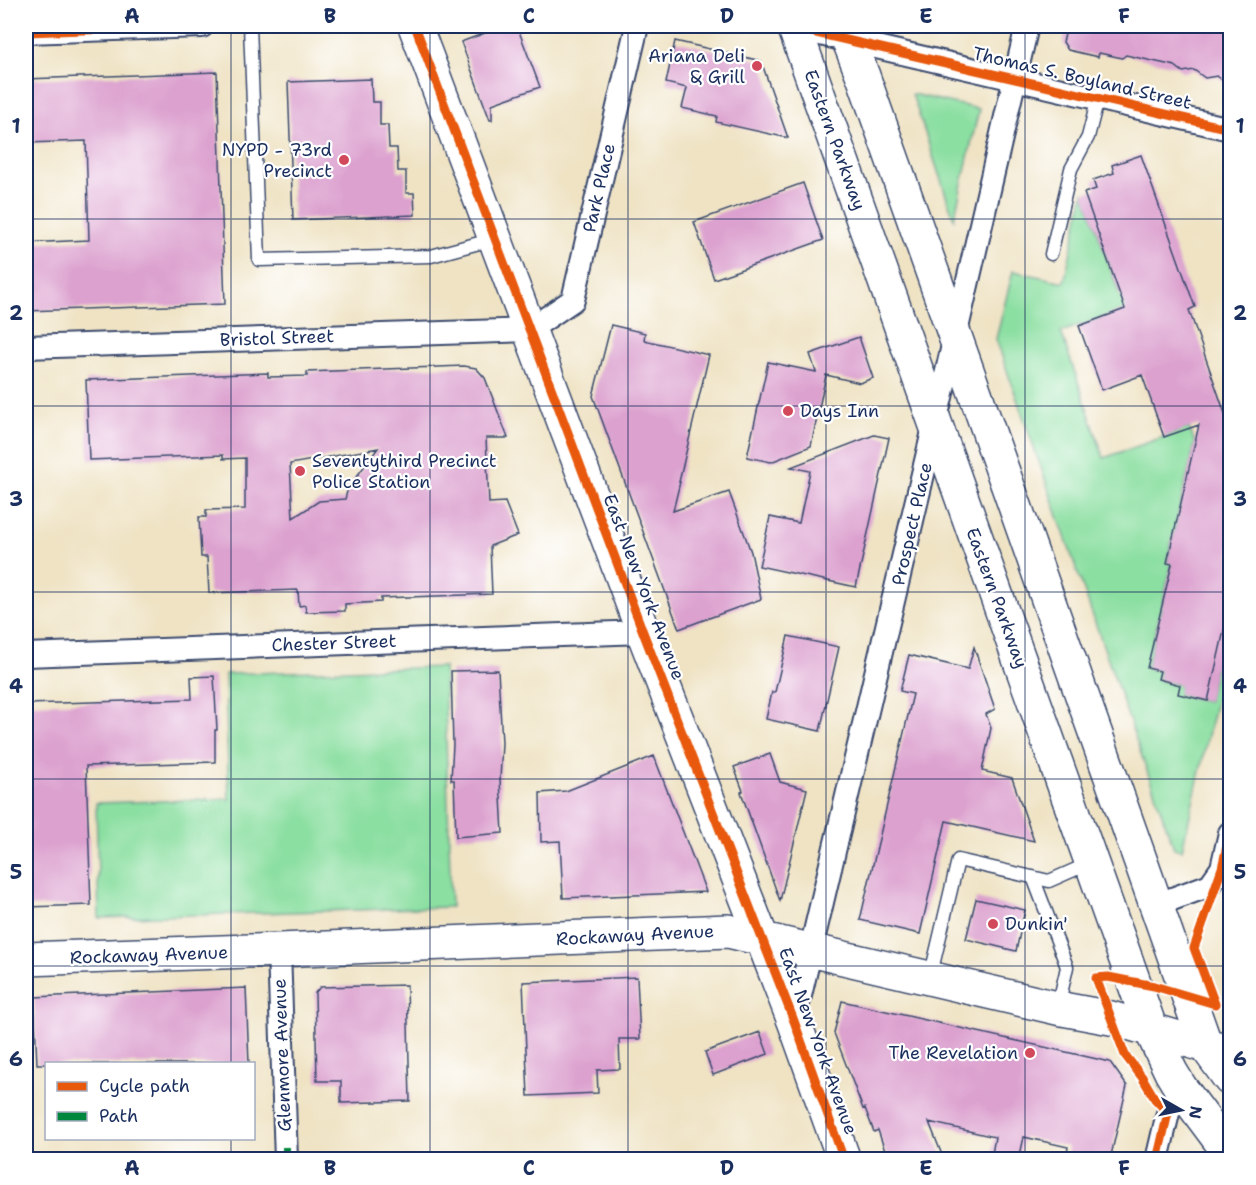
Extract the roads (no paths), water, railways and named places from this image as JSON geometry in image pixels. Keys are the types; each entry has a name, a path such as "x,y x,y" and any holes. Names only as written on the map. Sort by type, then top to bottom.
{"main road":[{"name":"East New York Avenue","path":"415,26 643,632 794,1021 844,1160"},
{"name":"Eastern Parkway","path":"792,26 936,423 1151,1030 1180,1087 1230,1154"},
{"path":"846,33 1156,905 1230,1078"},
{"name":"Rockaway Avenue","path":"26,959 728,930 1057,1008 1111,1018 1218,1048"}],"street":[{"path":"26,32 202,26"},
{"name":"Park Place","path":"529,330 573,300 637,26"},
{"name":"Thomas S. Boyland Street","path":"792,26 846,33 1014,79 1230,129"},
{"name":"Prospect Place","path":"794,1021 936,423 1027,26"},
{"name":"Bristol Street","path":"26,347 529,330"},
{"name":"Chester Street","path":"26,655 643,632"},
{"path":"1156,905 1210,885 1222,868 1230,834"},
{"name":"Glenmore Avenue","path":"279,950 286,1153"},
{"path":"1157,1160 1168,1113 1180,1087"}],"lane":[{"path":"250,26 259,260 431,256 495,239"},
{"path":"1051,254 1071,169 1088,137 1098,98"},
{"path":"930,978 958,861 1049,880 1092,863"},
{"path":"1033,877 1067,967 1057,1008"}],"place":[{"name":"Ariana Deli & Grill","path":"757,66"},
{"name":"NYPD - 73rd Precinct","path":"344,160"},
{"name":"Days Inn","path":"788,411"},
{"name":"Seventythird Precinct Police Station","path":"300,471"},
{"name":"Dunkin'","path":"993,924"},
{"name":"The Revelation","path":"1030,1053"}]}
